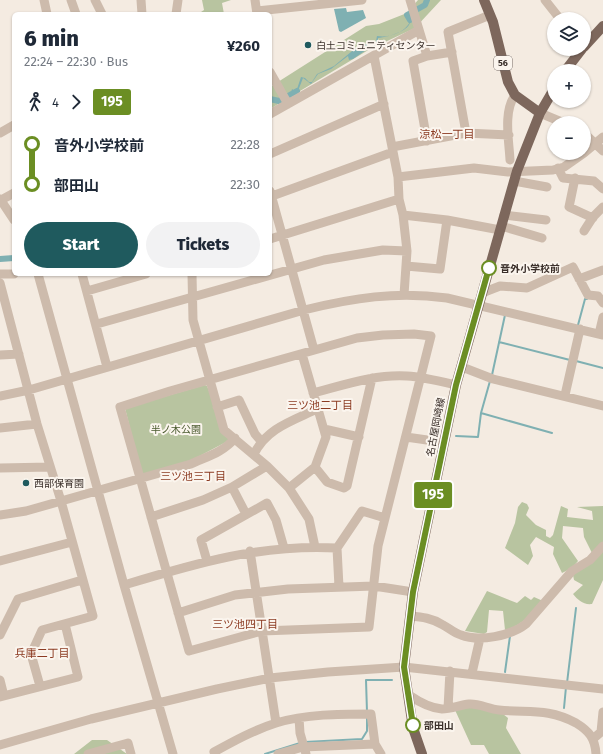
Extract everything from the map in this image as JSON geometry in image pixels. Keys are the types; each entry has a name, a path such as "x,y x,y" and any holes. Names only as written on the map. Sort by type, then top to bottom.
{"main road":[{"name":"56","path":"484,0 490,15 508,82 515,95 540,113"},
{"path":"591,38 603,26"},
{"name":"名古屋岡崎線","path":"422,754 413,728 404,667 413,592 456,385 516,176 540,113 547,101"}],"street":[{"path":"44,0 47,12"},
{"path":"71,0 75,12"},
{"path":"95,0 101,12"},
{"path":"141,0 142,12"},
{"path":"176,12 178,0"},
{"path":"255,0 257,12"},
{"path":"260,12 283,4 362,0"},
{"path":"410,0 427,56"},
{"path":"545,0 554,12"},
{"path":"466,133 448,32 490,15"},
{"path":"272,113 419,30"},
{"path":"427,141 413,61 427,56 452,52"},
{"path":"374,56 398,177 399,199 403,215 407,251 404,295"},
{"path":"272,75 288,103"},
{"path":"510,160 508,110 510,101 515,95"},
{"path":"272,153 384,104"},
{"path":"540,113 547,116"},
{"path":"0,133 12,127"},
{"path":"272,193 393,150 427,141 466,133 509,135"},
{"path":"591,147 600,140 603,151"},
{"path":"516,176 564,167 574,160"},
{"path":"398,177 474,168 508,172 547,187"},
{"path":"558,168 563,178 594,181 603,188"},
{"path":"575,178 569,207 593,218"},
{"path":"12,194 0,200 12,217"},
{"path":"272,197 314,350"},
{"path":"272,238 399,199"},
{"path":"584,231 603,207"},
{"path":"403,215 501,228 542,238"},
{"path":"504,215 546,220"},
{"path":"406,266 440,269 447,220"},
{"path":"272,276 324,260 354,254 383,250 407,251"},
{"path":"482,293 500,286 527,288 573,267 585,276 588,295 598,296 603,303"},
{"path":"585,276 603,270"},
{"path":"0,274 12,274"},
{"path":"39,276 97,490 173,754"},
{"path":"83,276 97,324 107,367"},
{"path":"88,291 139,276"},
{"path":"192,276 191,298 193,320 224,430 254,454 289,488 309,518 315,547"},
{"path":"97,324 270,276"},
{"path":"0,284 4,314 19,354 37,424 61,501 92,616 42,630 31,654 40,686"},
{"path":"0,396 29,390 304,310 363,298 404,295 447,298 601,334 603,317"},
{"path":"565,395 580,329"},
{"path":"383,335 431,336 378,546 369,627 262,631 189,651 120,407 314,350 357,338 383,335"},
{"path":"0,355 19,354"},
{"path":"289,488 315,467 326,437 302,354"},
{"path":"462,367 493,379 565,395 603,406"},
{"path":"313,393 372,378 393,376 420,377 456,385"},
{"path":"315,467 327,482 344,488 347,486 372,378"},
{"path":"217,407 239,400 255,434 261,441"},
{"path":"254,454 261,441 270,432 317,409"},
{"path":"0,428 37,424"},
{"path":"324,429 358,436"},
{"path":"406,437 444,441"},
{"path":"0,515 26,511 190,464 214,454 230,444 235,438"},
{"path":"0,468 50,466"},
{"path":"151,516 203,500 232,487 267,466"},
{"path":"232,487 246,514"},
{"path":"207,561 201,540 266,503 276,520 284,548"},
{"path":"339,587 337,548 362,511 385,518"},
{"path":"0,561 72,542"},
{"path":"410,616 432,619 461,635 480,638 498,635 524,626 572,571 590,560 603,546"},
{"path":"124,585 166,572 250,551 284,548 337,548"},
{"path":"250,551 276,723"},
{"path":"0,636 3,622 18,599 82,580"},
{"path":"178,612 235,595 256,592 374,586 413,592"},
{"path":"0,680 2,697 78,677 65,624"},
{"path":"472,673 480,638"},
{"path":"0,745 159,703 270,678 404,667 472,673 603,689"},
{"path":"448,708 450,671"},
{"path":"409,695 427,706 448,708 471,703 493,710 551,712 583,727 594,738 596,754"},
{"path":"594,738 601,732 603,712"},
{"path":"215,754 214,752 237,739 276,723 298,718 371,714 375,744 380,754"},
{"path":"298,718 304,751"},
{"path":"88,754 128,743 131,754"},
{"path":"278,754 375,744"}],"green space":[{"path":"202,0 231,0 222,3 224,12 201,12 204,10"},
{"path":"418,0 441,0 415,28 370,49 272,108 272,86 366,26 379,24 407,13"},
{"name":"半ノ木公園","path":"205,385 207,386 228,437 228,441 192,460 144,474 141,473 125,408"},
{"path":"522,502 527,504 529,508 526,515 536,525 546,530 546,536 550,538 553,535 561,506 568,509 567,517 593,520 592,511 577,507 603,506 603,543 592,553 584,537 583,528 563,526 562,538 578,561 572,568 562,573 553,554 554,547 536,537 530,545 533,556 528,565 505,548 515,523 518,507"},
{"path":"603,551 603,580 592,604 583,603 573,594 583,585 574,580 573,575"},
{"path":"487,591 517,603 525,596 531,600 534,597 543,601 526,619 511,628 505,630 503,611 489,610 487,632 484,634 465,631"},
{"path":"471,707 503,714 508,718 506,728 521,754 489,754 484,745 471,745 455,710"},
{"path":"92,740 107,740 127,754 74,754"}],"water":[{"path":"346,8 347,12 363,10 366,18 341,32 339,31 334,9"},
{"path":"410,22 407,28 400,32 407,26"},
{"path":"377,36 390,36 378,38 378,44 371,49 369,48 353,59 349,60 348,56 331,69 318,74 311,84 303,78 298,91 294,94 291,94 292,89 296,92 301,77 305,78 309,82 312,82 317,74 334,66 357,47 376,41"}],"waterway":[{"path":"410,20 407,15 425,5 427,0"},
{"path":"272,99 279,101 297,91"},
{"path":"0,259 12,258"},
{"path":"578,325 585,299 587,299"},
{"path":"492,375 505,315"},
{"path":"499,342 570,360"},
{"path":"576,361 603,368"},
{"path":"456,436 478,437 481,413 490,381"},
{"path":"481,413 552,433"},
{"path":"567,683 576,608"},
{"path":"505,672 510,636"},
{"path":"367,712 366,680 392,680"},
{"path":"564,708 566,687"},
{"path":"305,742 362,739 367,731 367,716"},
{"path":"265,754 300,743"}],"bus line":[{"name":"195","path":"413,725 404,667 413,592 456,385 489,268"}],"place":[{"name":"白土コミュニティセンター","path":"308,45"},
{"name":"音外小学校前","path":"489,268"},
{"name":"西部保育園","path":"26,483"},
{"name":"部田山","path":"413,725"}],"district":[{"name":"涼松一丁目","path":"447,134"},
{"name":"三ツ池二丁目","path":"320,405"},
{"name":"三ツ池三丁目","path":"193,476"},
{"name":"三ツ池四丁目","path":"245,624"},
{"name":"兵庫二丁目","path":"42,653"}]}
